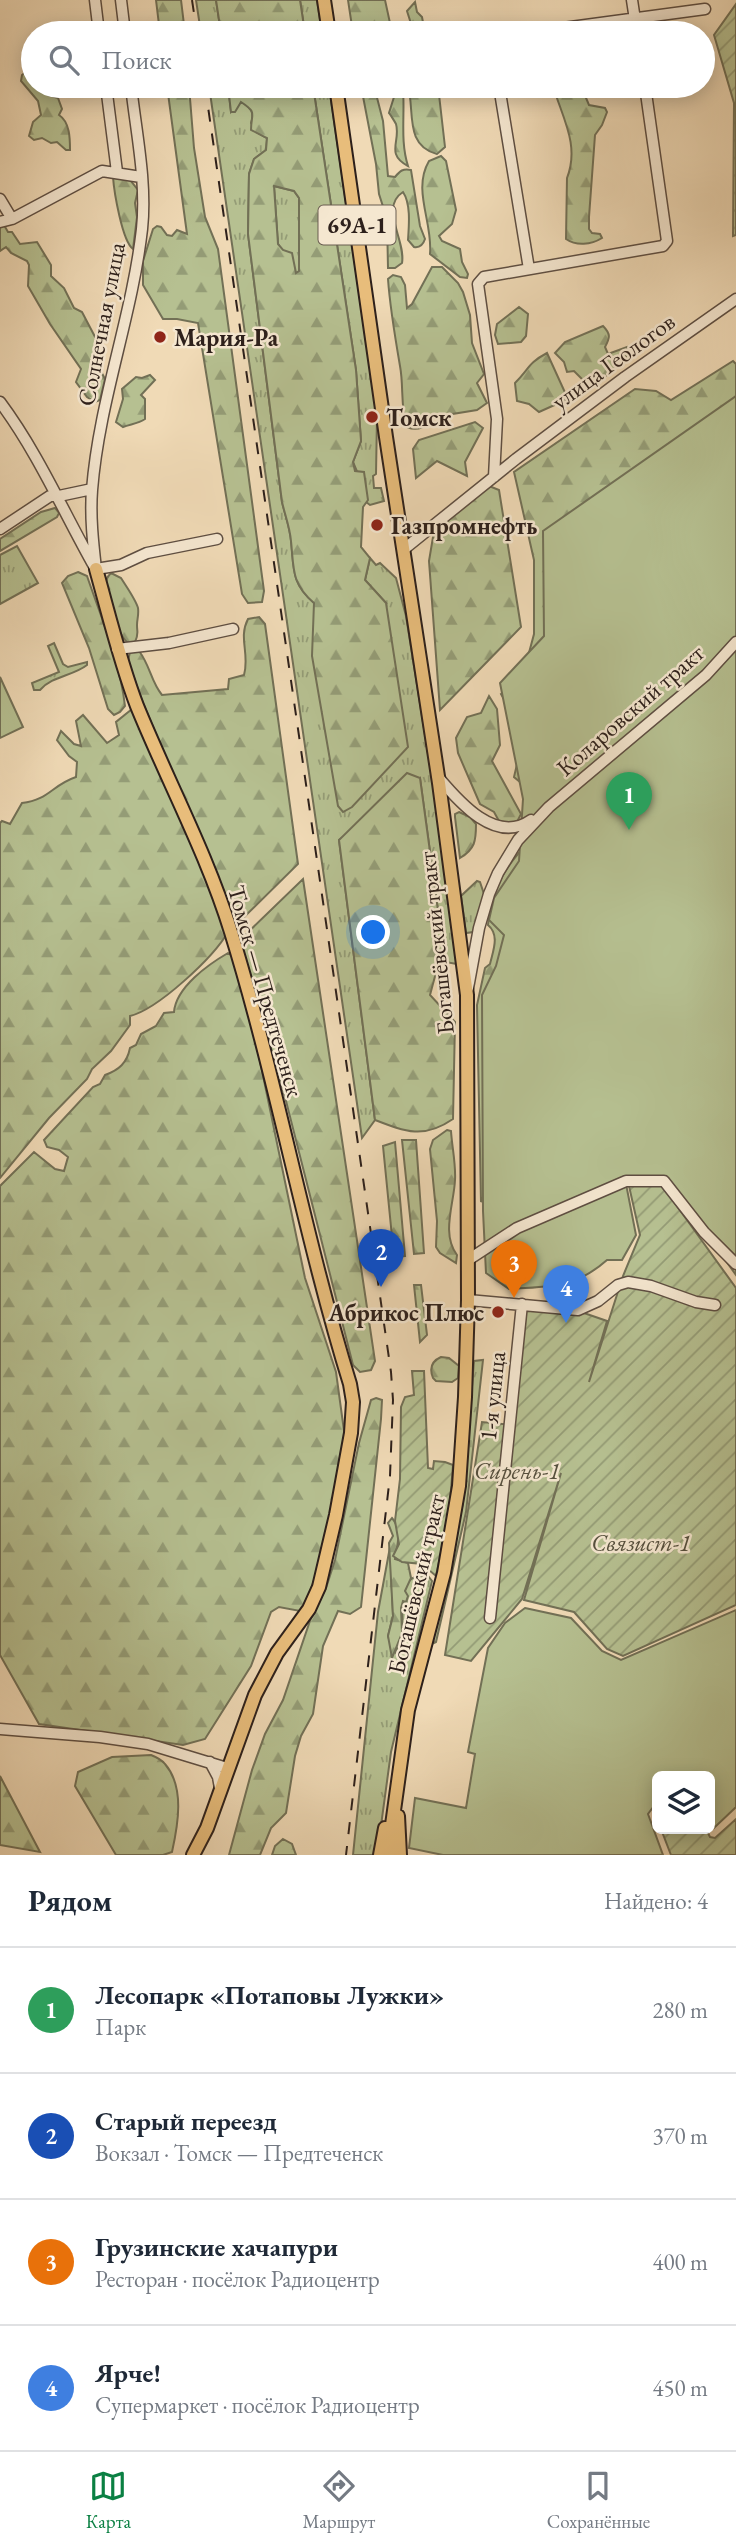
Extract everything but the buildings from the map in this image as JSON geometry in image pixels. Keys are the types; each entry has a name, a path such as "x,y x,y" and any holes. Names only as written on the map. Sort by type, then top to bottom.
{"main road":[{"path":"324,0 327,21"},
{"name":"Богашёвский тракт","path":"338,98 438,777 467,995 468,1300 465,1396 456,1511 444,1573 408,1710 390,1855"},
{"name":"Томск — Предтеченск","path":"96,569 117,649 137,706 216,888 230,929 255,1011 303,1217 352,1394 351,1433 336,1516 319,1587 309,1609 265,1674 233,1752"},
{"path":"193,1855 207,1828 233,1752"},
{"path":"380,1855 386,1821 396,1798"},
{"name":"Богашёвский тракт","path":"396,1798 400,1855"},
{"path":"204,1855 207,1828"}],"street":[{"path":"95,0 98,21"},
{"path":"121,0 124,21"},
{"path":"632,0 635,21"},
{"path":"613,21 705,9"},
{"path":"108,98 117,172"},
{"name":"Солнечная улица","path":"96,569 92,489 142,227 141,177 132,98"},
{"path":"501,98 529,269"},
{"path":"494,477 498,419 478,284 484,277 663,246 667,241 647,98"},
{"path":"0,222 12,219 102,170 141,177"},
{"path":"0,200 12,219"},
{"name":"улица Геологов","path":"403,550 516,459 625,377 736,299"},
{"path":"0,402 18,426 59,496 96,569 121,565 147,553 217,539"},
{"path":"0,529 50,496 92,489"},
{"path":"117,649 169,643 233,629"},
{"name":"Коларовский тракт","path":"549,807 706,675 736,642"},
{"path":"438,777 454,797 482,819 517,833 518,841"},
{"path":"441,802 448,797 454,797"},
{"path":"505,828 525,825 549,807"},
{"path":"467,995 489,894 498,873 518,841 549,807"},
{"path":"461,946 468,951 476,946"},
{"path":"468,1260 517,1227 626,1181 664,1181 704,1232 736,1264"},
{"path":"468,1300 578,1310 598,1301 618,1285 628,1282 715,1305"},
{"name":"1-я улица","path":"490,1618 522,1304"},
{"path":"0,1729 148,1744 227,1768"},
{"path":"210,1762 218,1761 233,1752"},
{"path":"210,1762 220,1788"}],"green space":[{"path":"156,0 181,0 184,21 159,21"},
{"path":"196,0 216,0 219,21 199,21"},
{"path":"216,0 300,0 303,21 219,21"},
{"path":"300,0 317,0 320,21 303,21"},
{"path":"348,0 385,0 390,21 351,21"},
{"path":"415,2 423,21 410,21 407,11"},
{"path":"736,4 736,235 733,236 734,103 715,34"},
{"path":"35,98 58,98 62,109 59,115 69,131 70,150 57,142 51,143 42,138 34,140 29,136 33,122 41,115"},
{"path":"169,98 190,98 194,148 205,217 218,249 264,591 262,602 248,603 242,594 198,323 163,319 143,285 143,261 153,229 161,227 167,235 172,236 177,230 187,234"},
{"path":"211,98 229,98 231,112 241,101 251,110 251,123 256,132 267,138 266,150 254,159 249,174 248,234 282,502 290,531 297,582 314,603 314,622 386,603 365,580 370,558 376,565 380,563 396,578 406,616 436,804 457,964 445,962 420,778 339,840 375,1120 362,1138"},
{"path":"229,98 315,98 356,370 361,441 353,462 355,471 364,472 368,500 363,507 361,547 370,558 365,580 386,603 408,747 352,807 343,812 338,806 312,656 314,603 297,582 290,531 282,502 248,234 249,174 254,159 266,150 267,138 251,130 250,109 241,102 235,112 231,112","holes":["274,186 294,191 299,198 299,271 296,273 292,253 283,250 278,244"]},
{"path":"315,98 331,98 377,417 374,488 381,488 384,501 370,505 366,502 366,493 353,462 361,441 356,370"},
{"path":"363,98 377,98 383,121 388,176 395,177 402,170 411,170 420,226 425,239 421,246 416,247 408,240 408,209 403,192 396,198 393,206 402,254 402,263 395,268 388,268 387,219 379,194"},
{"path":"394,98 403,98 403,138 408,166 395,152 397,130 389,113"},
{"path":"410,98 439,98 445,147 437,154 427,150 415,135"},
{"path":"557,98 586,98 589,105 605,108 607,112 595,135 589,217 589,229 592,233 600,234 602,238 588,243 579,244 566,239 567,178 572,154"},
{"path":"441,156 446,161 456,210 452,224 439,236 442,241 460,249 467,278 460,277 430,254 422,183 429,161"},
{"path":"113,177 130,180 138,190 133,249 122,226"},
{"path":"274,186 294,191 299,198 299,271 295,274 278,244"},
{"path":"0,223 8,232 12,232 20,244 37,242 51,265 51,276 64,288 74,308 82,312 104,354 97,364 105,379 100,400 95,402 87,397 76,382 81,369 28,286 27,261 11,253 6,247 0,251"},
{"path":"432,267 442,267 463,292 470,315 472,343 484,374 477,383 487,403 477,410 434,417 415,429 407,427 404,412 388,279 393,275 401,277 405,285 407,308 412,304"},
{"path":"519,307 528,314 526,336 521,342 498,344 495,335 497,324"},
{"path":"603,326 609,339 605,347 608,354 627,347 630,353 606,376 587,384 574,371 567,372 564,362 555,353 565,342"},
{"path":"547,353 568,399 539,412 529,404 517,401 515,383 532,363"},
{"path":"733,361 736,364 736,623 531,791 514,777 522,730 501,694 522,679 534,634 534,560 514,472 635,389 656,391 671,400"},
{"path":"150,375 155,380 141,395 145,399 145,419 123,427 116,422 123,399 122,389 136,377"},
{"path":"736,396 736,1275 670,1183 626,1184 636,1235 622,1260 607,1260 573,1281 509,1289 486,1273 483,1211 482,995 496,966 504,935 489,920 494,898 519,861 523,799 500,683 544,636 543,531"},
{"path":"475,422 483,428 465,462 467,476 437,461 416,478 413,449 419,440"},
{"path":"489,486 499,490 521,627 440,710 429,561 434,531"},
{"path":"55,508 59,513 57,517 0,551 0,539 41,512"},
{"path":"17,546 38,583 0,604 0,555"},
{"path":"78,572 87,576 119,673 125,706 114,715 108,709 89,648 62,583 68,576"},
{"path":"111,573 121,578 138,608 137,637 135,642 130,644 121,634 110,607 106,583"},
{"path":"259,617 265,624 298,864 236,925 128,661 130,652 139,651 162,695 228,689 229,679 244,675 244,633 248,619"},
{"path":"54,643 63,664 68,667 87,662 87,665 50,682 40,690 34,690 32,683 59,672 48,646"},
{"path":"0,677 23,727 0,738"},
{"path":"489,696 497,709 500,745 492,761 521,814 516,824 499,821 494,812 480,804 458,753 456,738 467,717 481,713"},
{"path":"132,709 196,849 228,932 221,943 184,981 155,1004 130,1016 130,1025 111,1051 49,1118 0,1178 0,823 2,821 10,824 22,803 45,796 76,777 77,762 57,740 61,731 74,744 81,746 76,721 83,715 107,743 119,735 116,722"},
{"path":"407,773 420,778 445,962 438,965 430,995 455,1022 453,1119 433,1129 415,1132 375,1120 339,840"},
{"path":"459,812 470,817 476,824 474,844 460,858 455,817"},
{"path":"533,838 481,1202 477,1005 485,968 490,964 495,943 494,933 488,925 493,899 502,877 515,857"},
{"path":"303,879 375,1361 371,1370 360,1372 353,1365 285,1097 240,940"},
{"path":"477,881 480,882 484,894 473,932 466,933 461,896"},
{"path":"228,953 235,958 250,1013 305,1278 336,1372 345,1438 321,1559 307,1601 300,1611 279,1607 271,1612 251,1666 205,1739 183,1745 39,1724 0,1655 0,1186 34,1152 55,1169 64,1171 68,1157 59,1150 47,1147 44,1140 93,1087 100,1084 105,1075 122,1065 141,1034 156,1026 164,1013 174,1012 176,1003 187,985"},
{"path":"447,1130 451,1131 455,1168 449,1228 452,1247 457,1255 456,1263 440,1253 436,1247 437,1221 430,1149 433,1140"},
{"path":"402,1140 416,1140 424,1253 414,1254"},
{"path":"395,1142 405,1256 394,1257 383,1146"},
{"name":"Связист-1","path":"661,1184 736,1288 736,1605 623,1656 607,1649 574,1612 524,1600 561,1473 522,1599 471,1661 445,1655 482,1422 512,1425 525,1306 584,1313 607,1321 589,1382 623,1276 640,1235 629,1186"},
{"path":"414,1285 421,1285 427,1335 420,1342"},
{"path":"574,1293 572,1303 548,1302 549,1295"},
{"path":"441,1357 449,1358 459,1366 458,1378 452,1382 436,1381 433,1378 432,1365"},
{"path":"483,1360 466,1512 434,1643 463,1503 474,1361"},
{"path":"412,1371 424,1371 428,1468 433,1469 434,1461 453,1465 449,1514 436,1576 422,1564 402,1562 393,1556 399,1544 395,1521 400,1479 401,1407 405,1397 414,1395"},
{"path":"371,1400 382,1400 381,1419 361,1607 350,1614 338,1611 323,1646 313,1714 301,1736 295,1756 286,1813 271,1828 260,1855 229,1855 252,1770 265,1734 283,1700 312,1615 326,1588 335,1560 359,1443"},
{"path":"392,1518 398,1533 395,1559 408,1563 411,1578 405,1591 408,1596 406,1602 403,1601 401,1608 402,1633 392,1658 388,1636 393,1616 389,1543 393,1536 388,1523"},
{"path":"390,1547 393,1616 388,1636 396,1653 402,1631 405,1586 417,1577 428,1576 432,1581 391,1752 377,1855 353,1855 378,1612"},
{"path":"525,1608 571,1618 602,1651 621,1660 736,1610 736,1807 715,1827 715,1771 652,1771 652,1809 648,1814 652,1834 655,1834 663,1855 443,1855 409,1848 415,1798 466,1808 475,1754 468,1752 488,1648 505,1623"},
{"path":"151,1755 165,1764 178,1795 178,1818 172,1852 163,1855 116,1855 75,1786 78,1772 112,1757"},
{"path":"0,1776 40,1852 0,1845"},
{"path":"736,1819 736,1855 671,1855 663,1834 708,1834 715,1838"},
{"path":"283,1839 292,1844 296,1855 272,1855 275,1846"}],"railway":[{"path":"192,0 195,21"},
{"path":"207,98 391,1372 393,1400 390,1476 346,1855"}],"place":[{"name":"Мария-Ра","path":"160,337"},
{"name":"Томск","path":"372,417"},
{"name":"Газпромнефть","path":"377,525"},
{"name":"Лесопарк «Потаповы Лужки»","path":"629,830"},
{"name":"Старый переезд","path":"381,1287"},
{"name":"Грузинские хачапури","path":"514,1298"},
{"name":"Абрикос Плюс","path":"498,1312"},
{"name":"Ярче!","path":"566,1323"}],"park label":[{"name":"Сирень-1","path":"517,1470"}]}
